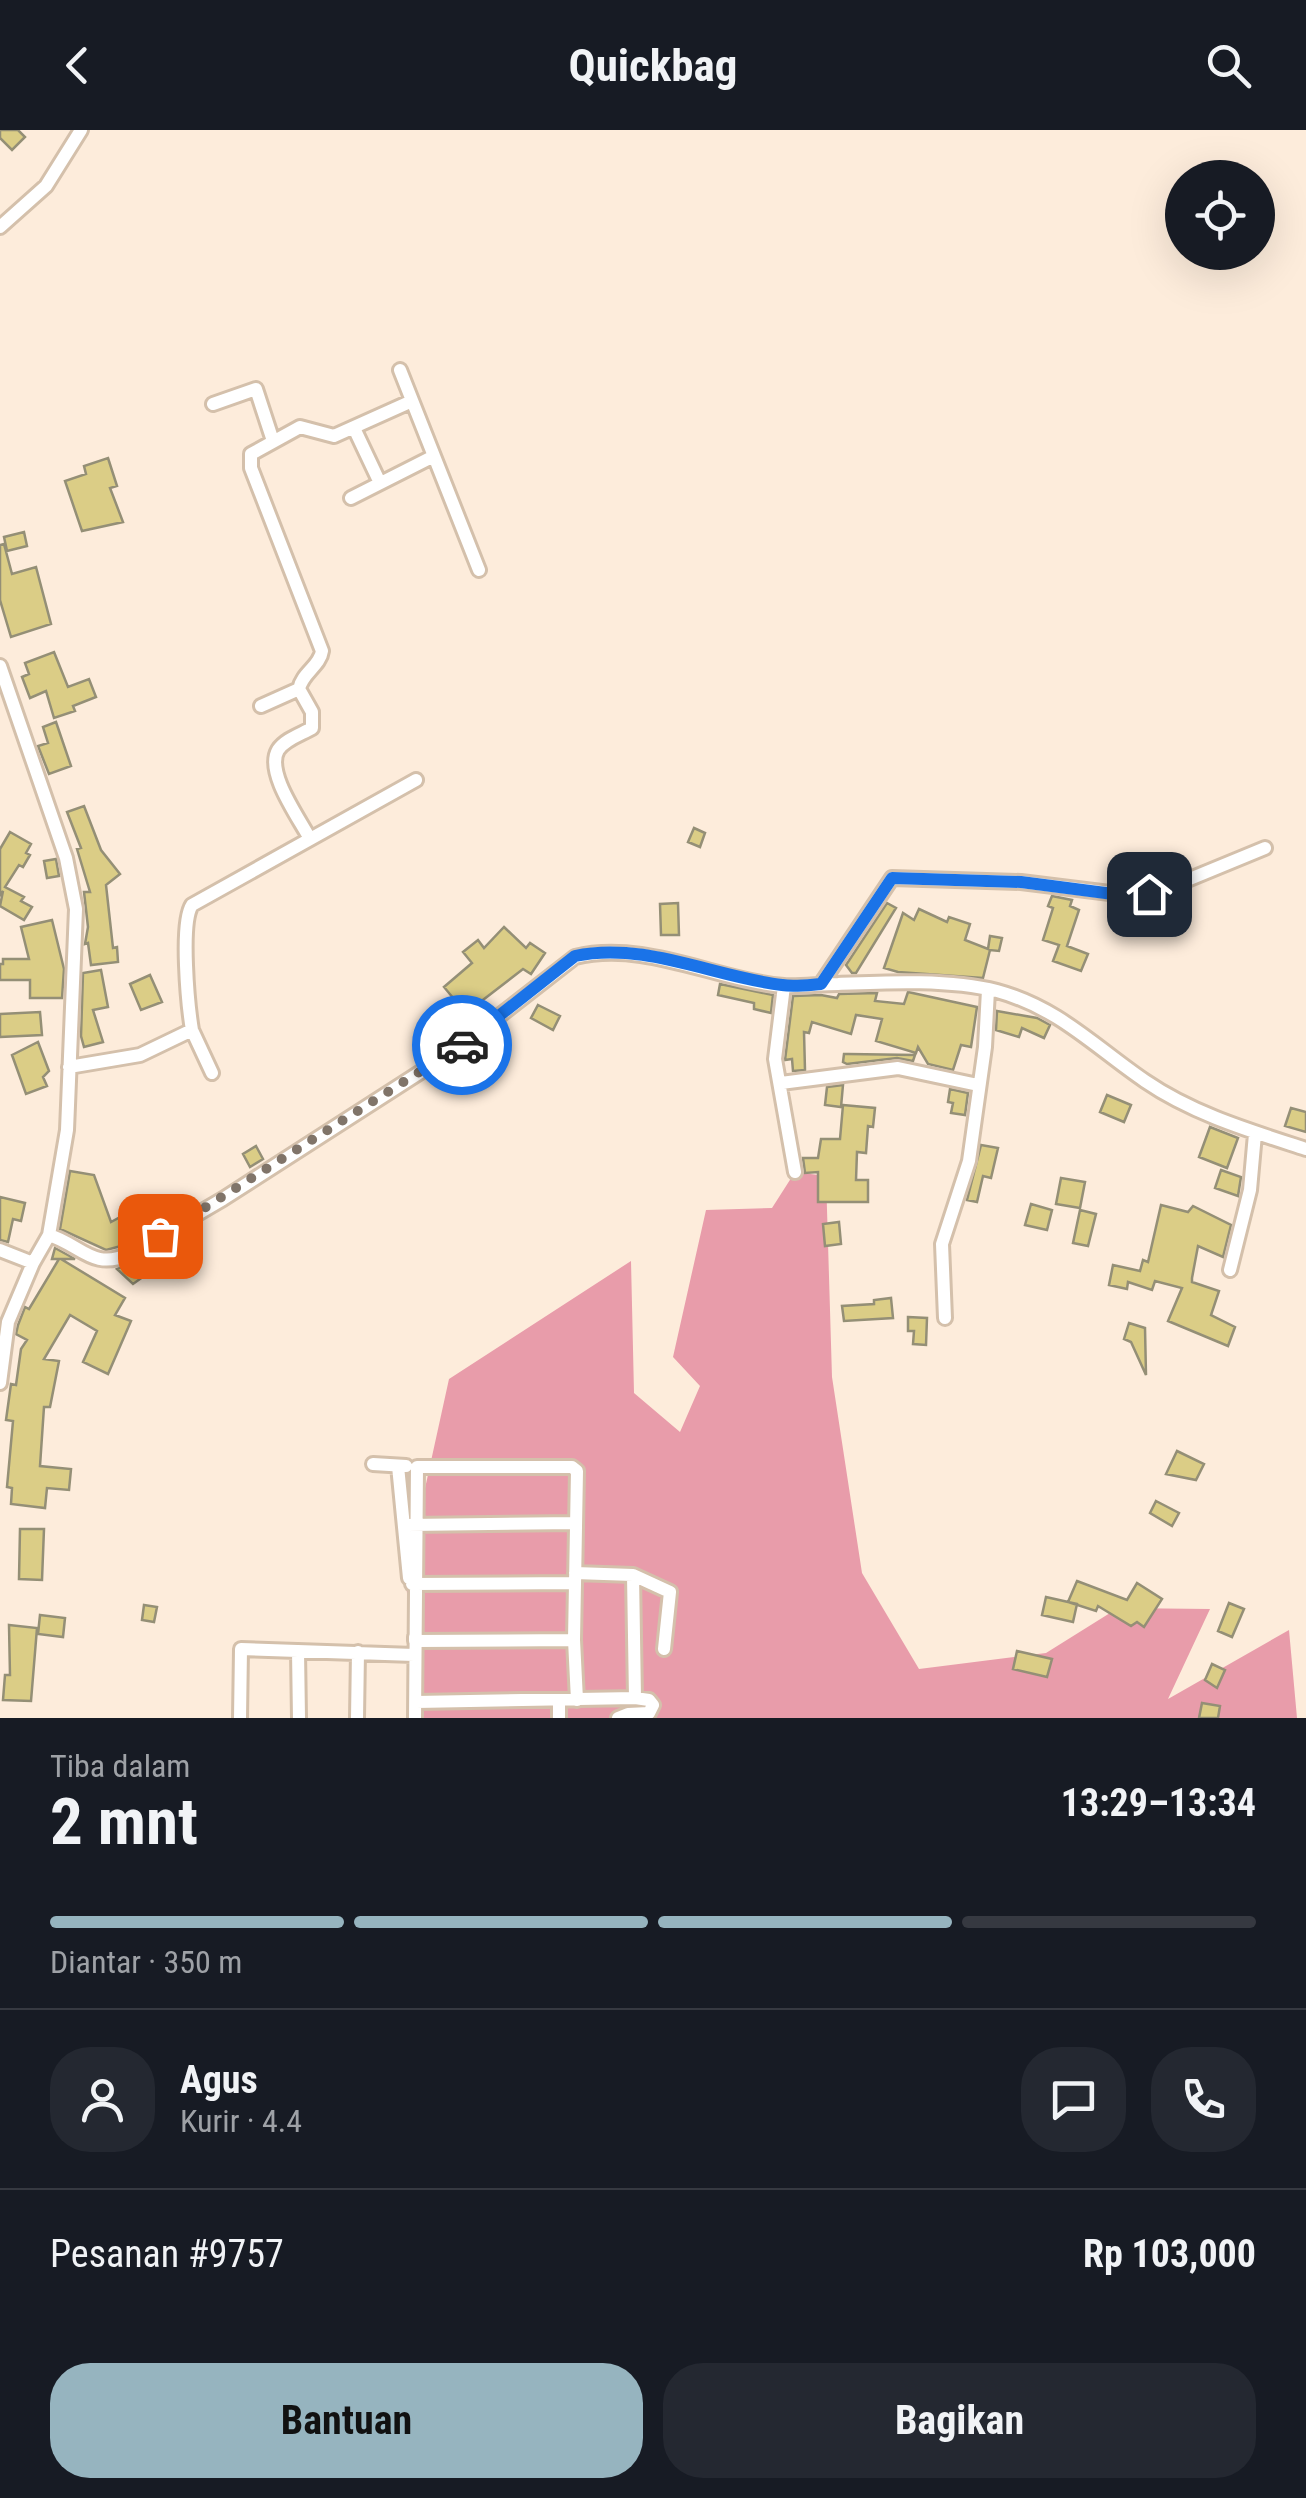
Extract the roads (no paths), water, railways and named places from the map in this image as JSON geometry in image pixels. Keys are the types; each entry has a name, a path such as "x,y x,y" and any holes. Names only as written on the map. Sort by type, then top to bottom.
{"street":[{"path":"0,227 46,186 81,130"},
{"path":"400,370 479,570"},
{"path":"213,404 256,389 273,441"},
{"path":"310,839 276,776 274,763 285,742 312,728 312,712 299,689 322,651 251,468 252,454 300,428 334,436 412,401"},
{"path":"354,428 380,483"},
{"path":"351,498 434,456"},
{"path":"0,666 66,858 76,909 66,1130 49,1235 32,1262 8,1322 0,1383"},
{"path":"261,706 299,689"},
{"path":"212,1073 192,1030 184,923 187,912 192,905 416,780"},
{"path":"821,984 892,878 1021,882 1134,896 1163,890 1265,848"},
{"path":"49,1235 70,1241 94,1259 115,1261 222,1199 458,1048 575,956 615,952 784,986 900,981 988,990 1031,1004 1078,1028 1146,1082 1197,1110 1306,1149"},
{"path":"784,986 774,1058 796,1172"},
{"path":"945,1318 942,1244 968,1166 985,1047 988,990"},
{"path":"68,1067 140,1055 192,1030"},
{"path":"781,1084 898,1068 978,1085"},
{"path":"1230,1270 1250,1190 1256,1134"},
{"path":"0,1250 32,1262"},
{"path":"373,1464 574,1468 576,1700"},
{"path":"398,1466 410,1525 415,1718"},
{"path":"410,1525 417,1467"},
{"path":"410,1525 576,1524"},
{"path":"413,1584 633,1575 670,1592 664,1650"},
{"path":"633,1575 635,1698"},
{"path":"240,1718 241,1649 358,1652 574,1640"},
{"path":"298,1651 299,1718"},
{"path":"357,1718 358,1652"},
{"path":"416,1702 635,1698 650,1700 653,1705 649,1712 618,1718"},
{"path":"559,1700 559,1718"}]}
